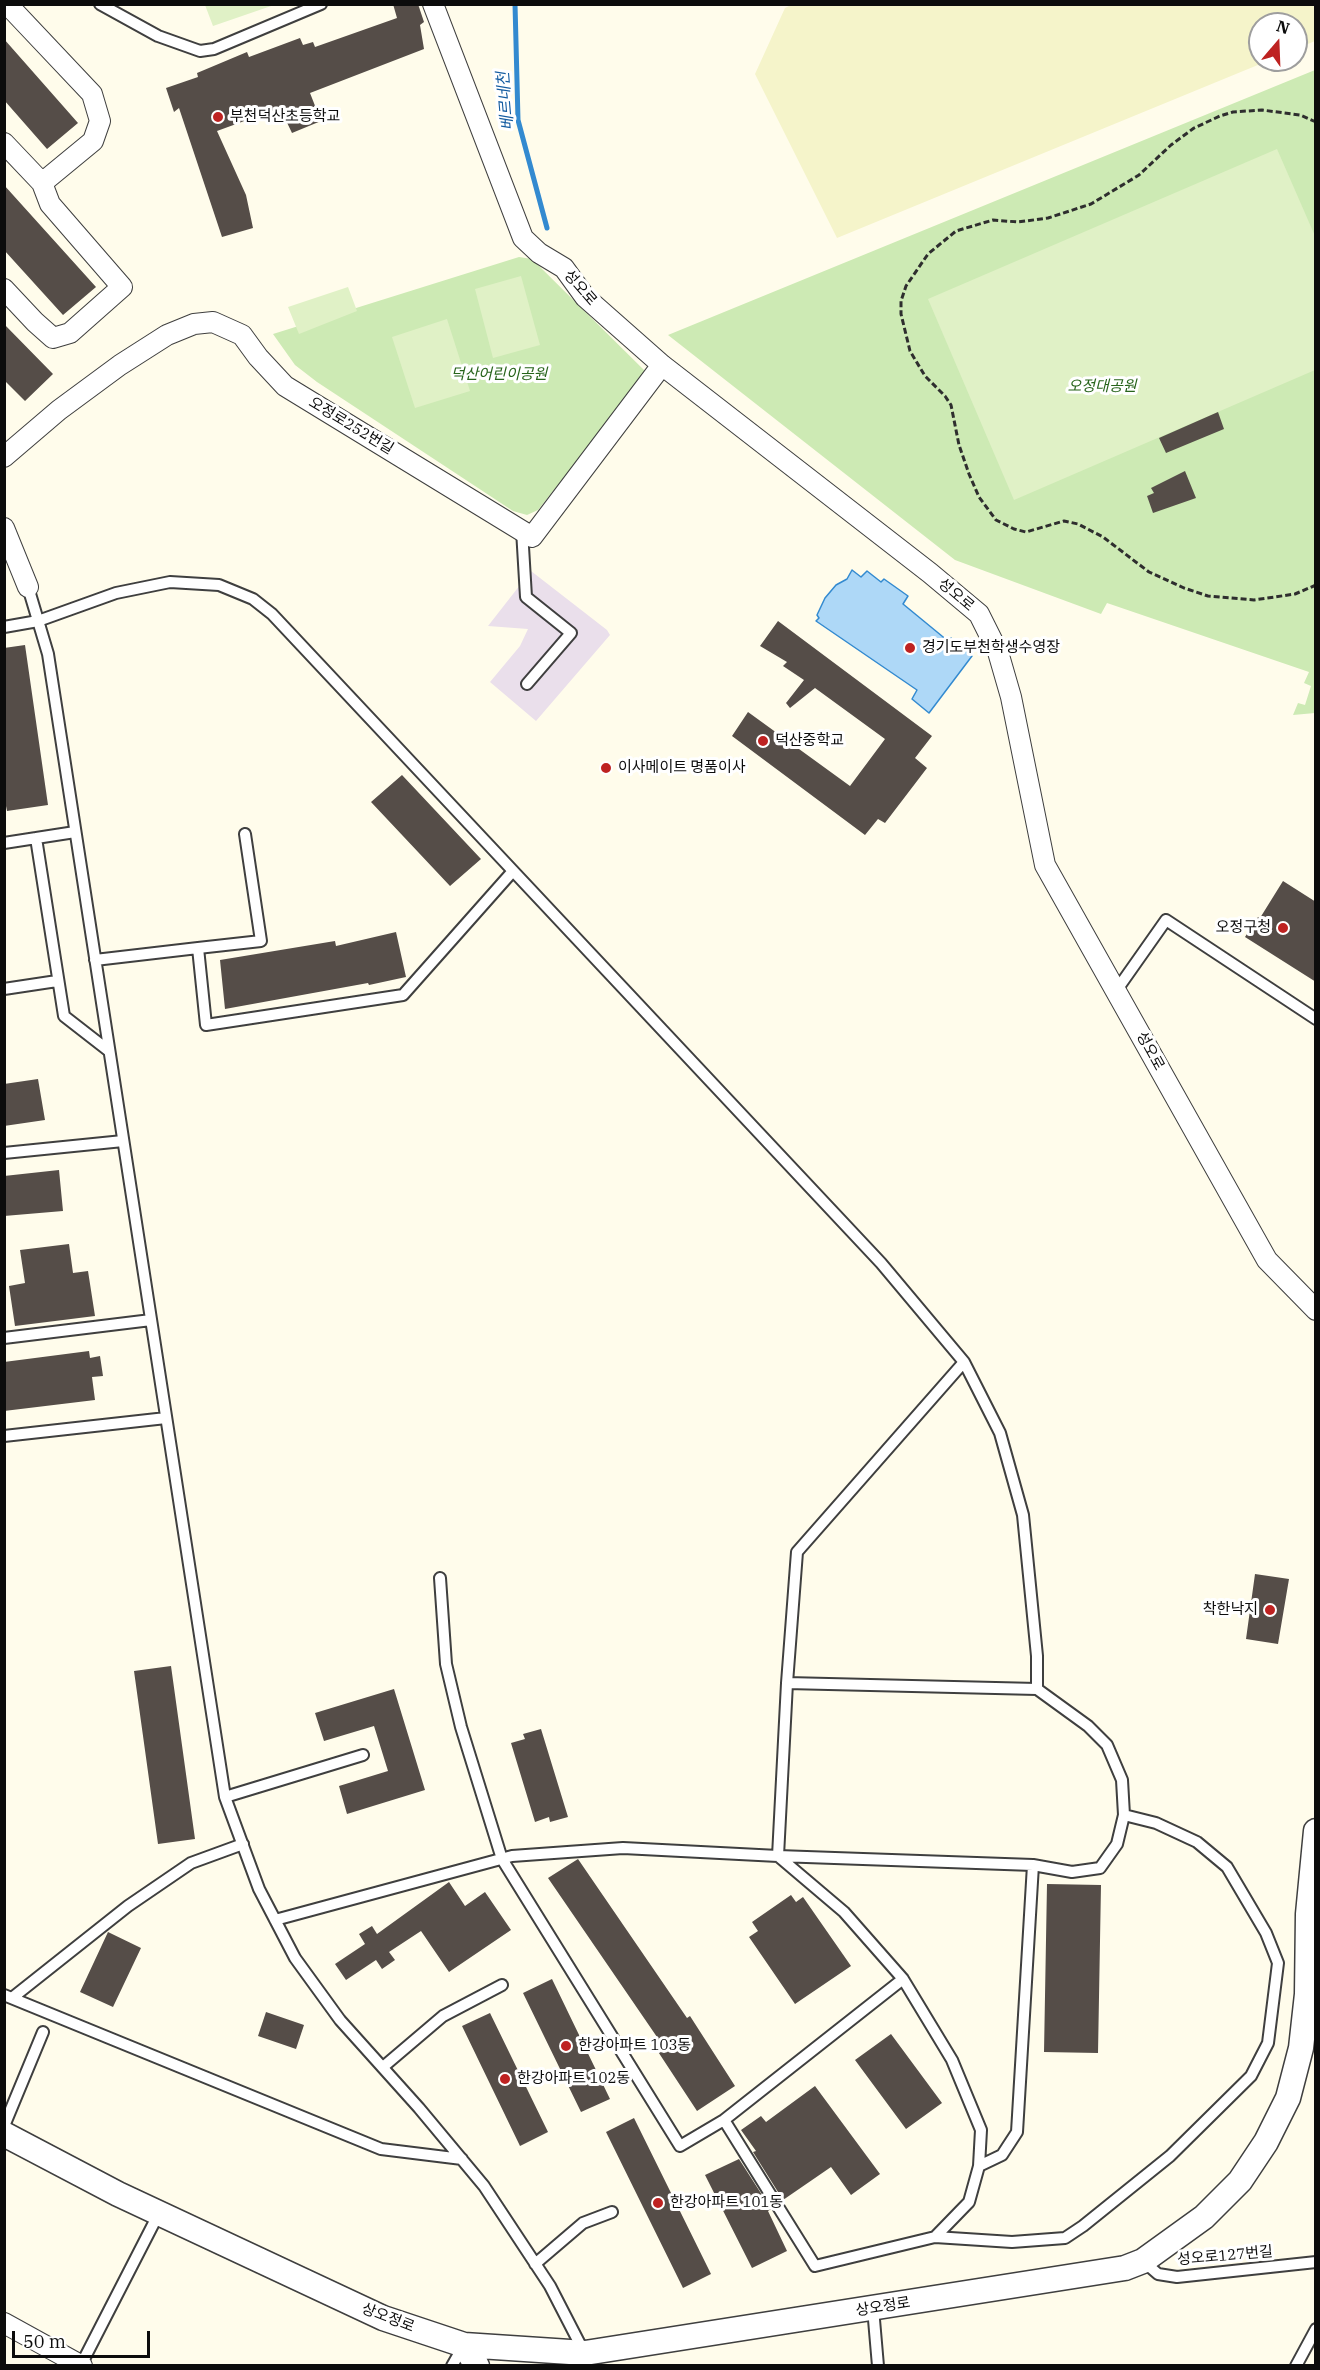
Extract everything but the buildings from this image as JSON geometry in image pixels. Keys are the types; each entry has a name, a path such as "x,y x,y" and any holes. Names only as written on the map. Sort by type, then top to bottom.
{"street":[{"path":"7,4 92,94 100,121 93,141 42,183"},
{"name":"성오로","path":"434,4 523,238 538,253 564,268 585,297 663,365 930,573 979,614 998,652 1011,697 1045,865 1267,1260 1316,1310"},
{"path":"4,143 42,183 50,204 122,287 70,333 53,338 4,289"},
{"name":"오정로252번길","path":"4,457 59,410 120,365 167,335 194,324 213,322 242,334 258,357 285,386 522,530"},
{"path":"522,530 532,537 663,365"},
{"path":"4,528 28,587"},
{"name":"상오정로","path":"4,2134 118,2194 383,2318 464,2344 587,2360 873,2308 1125,2268 1143,2261 1204,2217 1240,2181 1266,2142 1288,2098 1301,2048 1307,1994 1308,1914 1316,1831"},
{"path":"4,2323 81,2365"},
{"path":"464,2344 477,2366"}],"lane":[{"path":"100,4 158,36 200,51 214,49 321,4"},
{"path":"522,530 526,597 571,633 527,684"},
{"path":"4,627 38,621 116,593 170,582 219,585 253,599 272,614 881,1263 964,1362 1000,1433 1023,1515 1037,1656 1037,1689"},
{"path":"28,587 48,654 225,1797 259,1889 295,1958 334,2011 484,2186 550,2286 587,2360"},
{"path":"4,843 75,832"},
{"path":"95,960 261,941 245,834"},
{"path":"36,838 64,1016 109,1051"},
{"path":"198,948 206,1025 403,994 513,871"},
{"path":"1116,991 1166,920 1316,1019"},
{"path":"4,989 57,981"},
{"path":"4,1153 123,1141"},
{"path":"4,1338 151,1320"},
{"path":"778,1856 787,1683 798,1552 964,1362"},
{"path":"4,1436 166,1418"},
{"path":"440,1578 446,1664 461,1727 502,1859 680,2146 724,2120 903,1979"},
{"path":"275,1920 512,1856 623,1848 1033,1865 1072,1872 1100,1868 1117,1844 1124,1815 1122,1780 1107,1745 1088,1726 1037,1689 787,1683"},
{"path":"225,1797 363,1755"},
{"path":"724,2120 815,2266 935,2236 1012,2242 1065,2238 1083,2226 1170,2156 1251,2076 1268,2043 1278,1963 1266,1933 1227,1867 1197,1842 1156,1823 1124,1815"},
{"path":"8,1996 128,1906 191,1863 243,1844"},
{"path":"778,1856 844,1912 903,1979 952,2060 977,2120 981,2130 979,2166 969,2202 935,2236"},
{"path":"979,2166 1002,2156 1017,2132 1033,1865"},
{"path":"382,2067 443,2016 502,1984"},
{"path":"8,1996 381,2149 462,2160"},
{"path":"4,2126 43,2032"},
{"path":"535,2264 583,2223 612,2212"},
{"path":"81,2365 159,2213"},
{"name":"성오로127번길","path":"1143,2261 1158,2274 1176,2277 1316,2262"},
{"path":"873,2308 878,2366"},
{"path":"1296,2366 1316,2329"},
{"path":"452,2366 464,2344"}],"path":[{"path":"1316,122 1300,116 1262,110 1233,112 1220,116 1194,128 1171,145 1139,175 1091,204 1048,219 1018,222 993,220 956,231 924,258 906,286 901,301 901,314 910,351 925,376 951,405 959,445 969,474 979,497 996,520 1026,532 1064,521 1078,524 1103,537 1149,572 1208,596 1254,600 1295,594 1316,585"}],"shaded area":[{"path":"531,571 607,630 610,635 536,721 490,682 520,646 528,629 488,626"}],"green space":[{"path":"205,5 274,5 213,26"},
{"path":"791,5 1315,5 1315,41 1308,44 1308,12 1248,12 1248,69 837,238 755,74 785,8"},
{"name":"오정대공원","path":"1315,70 1315,713 1293,715 1298,703 1305,705 1311,686 1304,683 1309,672 1107,603 1101,614 955,560 668,335"},
{"path":"1277,149 1315,236 1315,370 1014,500 928,299"},
{"name":"덕산어린이공원","path":"519,257 532,259 647,373 538,510 527,515 513,511 317,382 295,365 273,334"},
{"path":"521,276 540,345 493,358 475,289"},
{"path":"348,287 357,311 299,334 288,307"},
{"path":"447,319 470,391 415,408 392,337"}],"water":[{"name":"경기도부천학생수영장","path":"852,570 861,577 867,571 881,582 884,579 908,596 903,604 948,641 951,638 972,656 929,713 912,699 917,690 816,621 825,598 836,585 847,579"}],"waterway":[{"name":"베르네천","path":"515,4 518,120 547,228"}],"place":[{"name":"부천덕산초등학교","path":"218,117"},
{"name":"경기도부천학생수영장","path":"910,648"},
{"name":"덕산중학교","path":"763,741"},
{"name":"이사메이트 명품이사","path":"606,768"},
{"name":"오정구청","path":"1283,928"},
{"name":"착한낙지","path":"1270,1610"},
{"name":"한강아파트 103동","path":"566,2046"},
{"name":"한강아파트 102동","path":"505,2079"},
{"name":"한강아파트 101동","path":"658,2203"}]}
